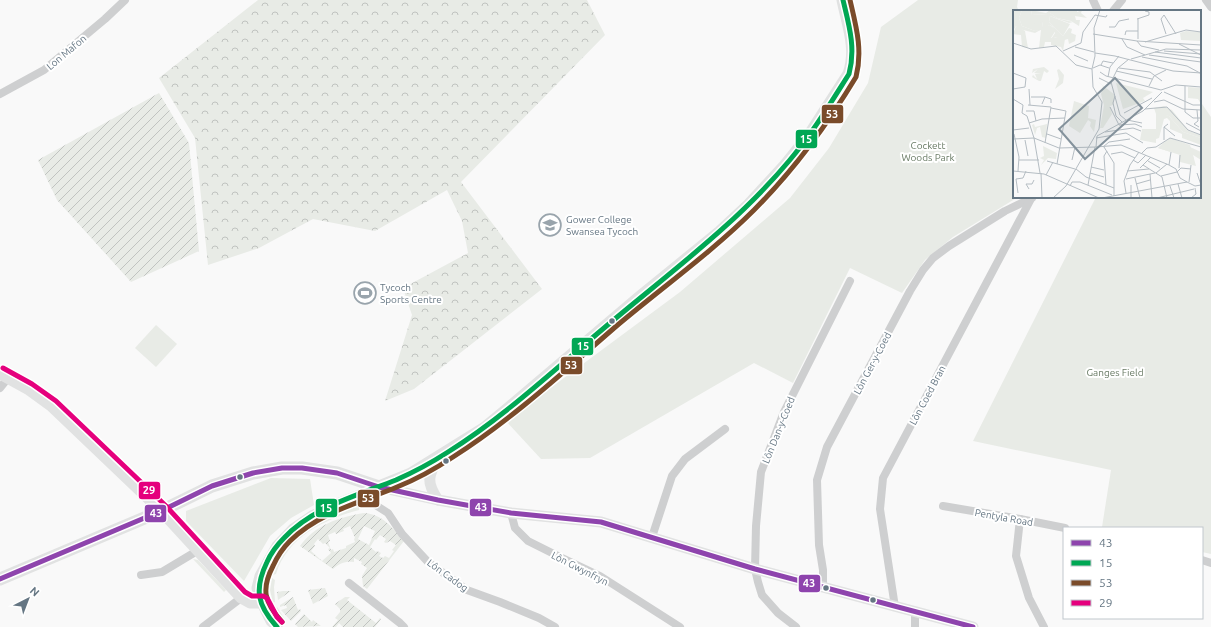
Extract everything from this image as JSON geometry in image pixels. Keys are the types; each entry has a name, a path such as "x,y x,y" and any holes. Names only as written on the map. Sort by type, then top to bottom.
{"main road":[{"path":"337,473 379,487 411,474 438,458 484,428 508,409 639,298 704,246 749,205 784,167 808,136 849,74 854,50 843,0"},
{"path":"0,579 161,511 212,486 253,473 282,468 302,468 374,477 401,478"}],"street":[{"name":"Lon Mafon","path":"0,94 44,70 105,19 125,0"},
{"path":"1093,0 1098,10"},
{"path":"1114,10 1122,0"},
{"path":"1206,0 1211,7"},
{"name":"Lôn Ger-y-Coed","path":"824,587 819,545 817,480 827,447 910,291 923,270 933,258 949,246 1005,210 1030,198"},
{"name":"Lôn Coed Bran","path":"895,607 880,509 883,478 1031,198"},
{"name":"Lôn Dan-y-Coed","path":"796,627 778,613 762,595 758,582 755,568 756,526 761,472 784,412 850,281"},
{"path":"0,388 4,376 29,390 51,406 161,511 241,598 250,603 262,604"},
{"path":"652,537 672,476 685,459 725,429"},
{"path":"438,458 430,472 429,479 431,490 438,500"},
{"path":"277,627 271,621 258,594 258,583 260,576 277,546 302,522 334,505 379,487 438,500 511,513 601,522 755,568 973,627"},
{"name":"Lôn Cadog","path":"334,505 359,502 374,504 388,513 402,534 428,562 467,590 539,618 555,627"},
{"name":"Pentyla Road","path":"943,506 1063,528"},
{"name":"Lôn Gwynfryn","path":"511,513 515,528 528,540 600,576 680,627"},
{"path":"1020,519 1016,556 1029,598 1044,627"},
{"path":"141,575 162,572 197,551"},
{"path":"350,583 390,614 404,627"},
{"path":"203,627 241,598"},
{"path":"915,612 915,627"}],"green space":[{"path":"258,0 587,0 605,35 461,182 542,289 414,389 385,401 412,315 403,288 468,253 462,221 447,190 375,231 313,219 259,248 208,265 195,138 159,78"},
{"name":"Cockett Woods Park","path":"918,0 1018,0 1017,7 1018,10 1013,10 1013,198 1016,198 953,237 925,260 902,293 850,268 793,383 754,363 590,458 541,459 506,421 680,292 790,198 829,148 868,83 881,27"},
{"path":"159,93 189,143 199,251 131,282 57,200 38,160"},
{"name":"Ganges Field","path":"1201,102 1211,117 1211,554 1203,552 1203,527 1102,527 1111,470 973,441 1095,198 1201,198"},
{"path":"156,325 177,344 156,367 135,348"},
{"path":"271,478 310,479 314,505 291,518 270,536 244,581 186,521 186,511"},
{"path":"359,507 359,510 321,524 298,540 281,561 276,574 273,575 285,550 306,529 331,515"},
{"path":"364,513 376,516 387,522 404,541 367,589 363,586 362,576 367,568 361,564 362,562 354,558 354,562 343,563 333,569 300,546 320,527 346,517","holes":["350,526 355,542 346,546 346,548 334,552 333,549 331,550 328,542 330,541 328,535 335,532 336,534 344,531 343,529","364,526 375,531 369,545 358,539","380,535 386,539 384,542 386,543 390,541 396,545 389,558 379,556 381,553 376,552 370,547 375,539 376,540","318,539 330,548 328,549 331,553 322,561 311,551 315,546 314,544"]},
{"path":"193,559 198,560 226,590 224,592"},
{"path":"272,578 275,580 275,602 273,603 270,590"},
{"path":"325,588 328,596 313,604 308,590"},
{"path":"291,591 278,600 277,592"},
{"path":"293,597 298,610 300,609 301,611 291,621 281,610 287,608 286,605 280,607 280,605"},
{"path":"345,597 350,597 347,600 376,623 380,618 381,619 375,627 343,627 339,623 336,627 332,627 338,620 335,618 340,612 340,609 335,604"},
{"path":"277,607 286,621 285,624 275,609"},
{"path":"304,614 312,622 313,620 321,626 298,627 295,624"}],"transit line":[{"name":"15","path":"277,627 270,619 262,604 259,589 260,580 272,552 296,527 322,510 396,480 422,467 470,438 511,407 703,246 769,184 805,140 849,74 852,46 843,0"},
{"name":"53","path":"282,622 268,602 266,595 267,582 269,574 278,556 290,541 301,531 340,509 426,474 495,428 703,256 738,226 769,195 809,146 856,77 859,48 850,0"},
{"name":"29","path":"3,368 32,384 56,401 166,506 245,592 252,596 263,596 267,598 277,617 282,622"},
{"name":"43","path":"0,579 161,511 212,486 253,473 282,468 302,468 337,473 379,487 438,500 511,513 601,522 755,569 973,627"}],"place":[{"name":"Gower College Swansea Tycoch","path":"550,225"},
{"name":"Tycoch Sports Centre","path":"365,293"}]}
